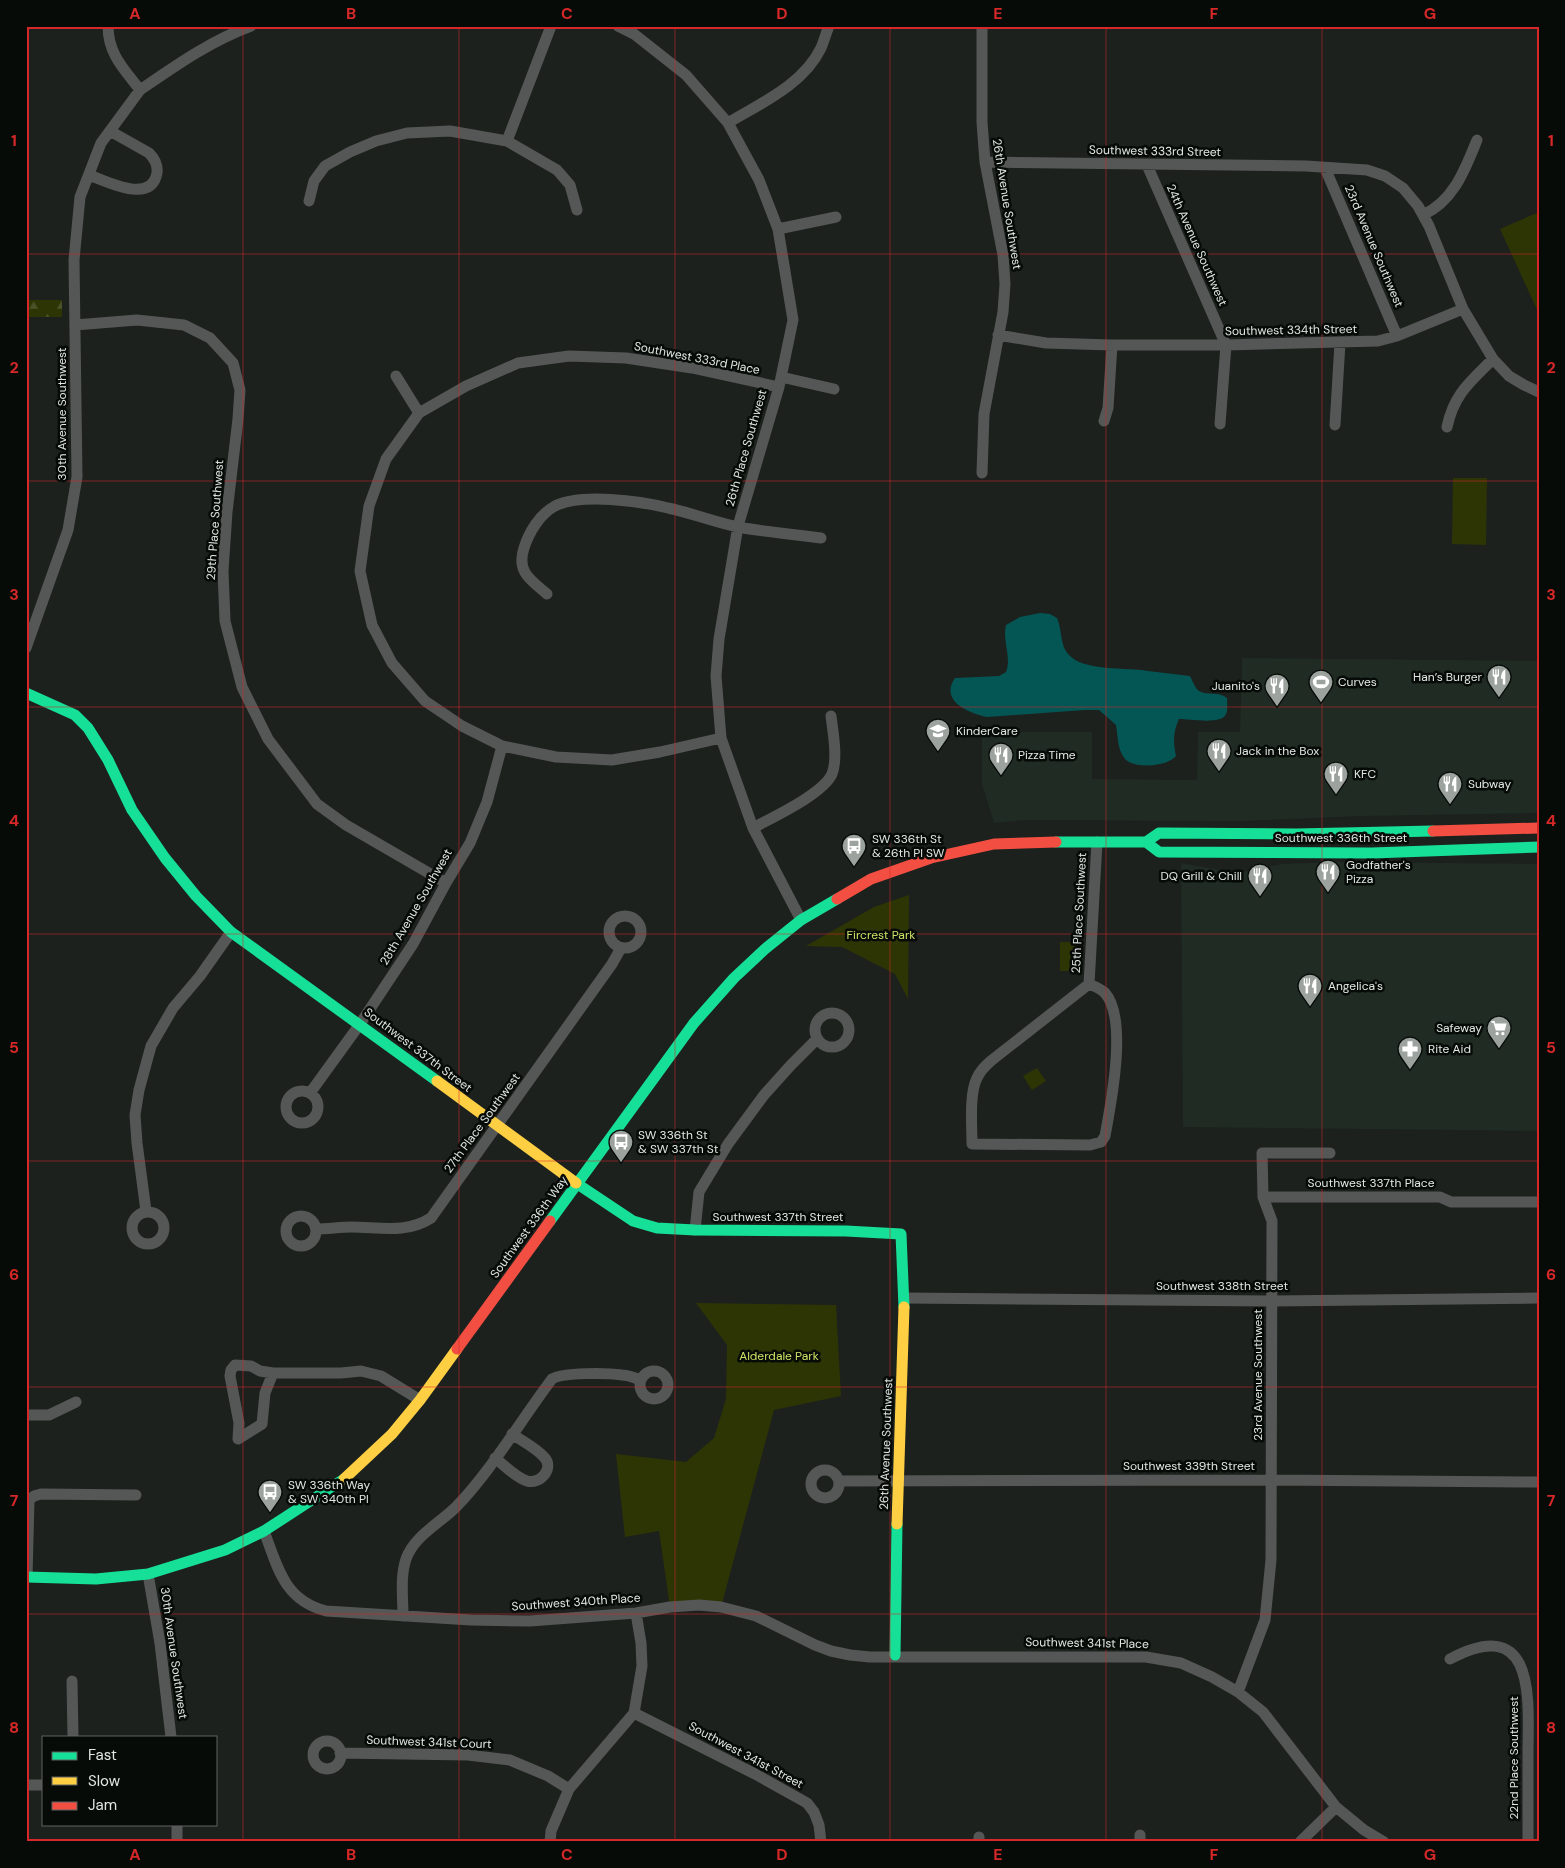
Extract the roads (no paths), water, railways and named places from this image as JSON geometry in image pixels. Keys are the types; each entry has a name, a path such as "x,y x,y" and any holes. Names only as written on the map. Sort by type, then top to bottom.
{"main road":[{"name":"Southwest 337th Street","path":"26,693 75,715 88,728 108,760 132,810 165,858 196,896 231,932 360,1024 497,1127 633,1221 657,1228 694,1230 846,1230 902,1234"},
{"name":"Southwest 336th Street","path":"801,920 871,879 931,858 994,844 1146,842 1159,833 1400,832 1539,828"},
{"path":"1348,853 1356,844 1391,844 1400,832"},
{"name":"Southwest 336th Street","path":"1146,842 1159,852 1348,853 1404,852 1500,846 1539,847"},
{"name":"Southwest 336th Way","path":"26,1577 96,1579 148,1574 225,1550 264,1531 347,1478 392,1434 420,1400 694,1023 713,1000 750,962 801,920"},
{"name":"26th Avenue Southwest","path":"895,1655 904,1298 902,1234"}],"street":[{"path":"108,26 110,47 116,59 140,90"},
{"name":"30th Avenue Southwest","path":"26,648 68,530 78,477 74,260 80,197 102,143 140,90 188,57 227,35 251,26"},
{"path":"507,141 552,26"},
{"name":"26th Place Southwest","path":"618,26 634,34 686,75 728,123 759,180 778,229 793,320 780,382 738,526 718,648 716,676 721,738 753,828 801,920"},
{"path":"728,123 790,86 807,69 821,49 829,26"},
{"name":"26th Avenue Southwest","path":"982,26 982,122 986,162 1003,255 1005,284 1003,312 984,414 982,473"},
{"path":"89,175 135,190 147,187 155,179 157,168 149,152 110,131"},
{"path":"309,201 314,181 325,166 350,152 376,141 407,133 450,131 507,141 557,170 570,185 577,210"},
{"path":"1423,215 1433,211 1459,183 1476,140"},
{"name":"Southwest 333rd Street","path":"986,162 1306,166 1325,168"},
{"name":"24th Avenue Southwest","path":"1148,165 1226,345 1220,424"},
{"path":"1325,168 1367,170 1385,176 1403,188 1423,215 1463,309 1493,359 1510,376 1539,392"},
{"name":"23rd Avenue Southwest","path":"1325,168 1397,336"},
{"path":"778,229 836,217"},
{"name":"Southwest 334th Street","path":"998,336 1046,343 1112,345 1226,345 1378,341 1397,336 1463,309"},
{"name":"29th Place Southwest","path":"75,325 137,320 184,326 210,338 234,363 240,390 227,512 223,571 225,621 242,687 268,739 317,804 346,825 446,883"},
{"path":"1335,425 1340,343"},
{"path":"1104,421 1108,408 1112,345"},
{"name":"Southwest 333rd Place","path":"419,413 466,386 518,363 569,356 626,358 834,389"},
{"path":"1447,427 1450,412 1461,391 1493,359"},
{"path":"396,376 419,413 386,459 369,506 360,571 372,624 392,663 426,701 462,726 502,746 556,757 612,760 660,752 721,738"},
{"path":"547,594 526,577 522,558 528,534 555,506 574,500 600,499 667,507 738,526 821,538"},
{"path":"753,828 819,790 832,774 835,752 831,716"},
{"name":"28th Avenue Southwest","path":"310,1093 360,1024 413,944 470,843 487,802 502,746"},
{"name":"25th Place Southwest","path":"1089,984 1104,992 1115,1013 1116,1021 1116,1052 1106,1131 1103,1140 1099,1143 1090,1144 972,1144 973,1092 976,1078 980,1072 992,1060 1089,984 1097,842"},
{"path":"146,1211 135,1115 139,1090 151,1046 173,1008 200,976 231,932"},
{"name":"27th Place Southwest","path":"316,1230 351,1227 398,1229 421,1224 430,1218 497,1127 612,964 621,948"},
{"path":"694,1230 699,1192 728,1144 764,1095 790,1065 817,1039"},
{"name":"23rd Avenue Southwest","path":"1238,1692 1265,1620 1271,1560 1272,1221 1263,1197 1262,1153 1330,1152"},
{"name":"Southwest 337th Place","path":"1263,1197 1440,1197 1451,1202 1539,1202"},
{"name":"Southwest 338th Street","path":"904,1298 1272,1301 1539,1298"},
{"path":"273,1373 265,1393 262,1424 238,1439 239,1423 230,1376 231,1370 235,1365 251,1366 260,1372 273,1373 341,1373 361,1371 381,1376 420,1400"},
{"path":"403,1616 403,1579 406,1558 416,1543 456,1507 495,1458 552,1379 558,1376 622,1374 641,1380"},
{"path":"26,1415 49,1414 76,1402"},
{"path":"495,1458 524,1480 535,1482 544,1476 548,1467 545,1457 512,1434"},
{"name":"Southwest 339th Street","path":"839,1481 1272,1480 1539,1482"},
{"path":"26,1577 29,1500 34,1496 41,1494 136,1495"},
{"name":"Southwest 340th Place","path":"264,1531 286,1586 312,1608 326,1611 530,1621 636,1613 670,1607 721,1607 756,1616 814,1645 831,1651 870,1657 895,1655"},
{"name":"30th Avenue Southwest","path":"148,1574 172,1736"},
{"path":"550,1842 552,1830 570,1789 634,1713 642,1666 641,1643 636,1613"},
{"name":"22nd Place Southwest","path":"1450,1659 1475,1647 1493,1646 1508,1651 1521,1666 1528,1691 1528,1842"},
{"name":"Southwest 341st Place","path":"895,1655 1146,1657 1181,1663 1212,1677 1238,1692 1263,1712 1336,1807 1364,1830 1384,1842"},
{"path":"72,1681 73,1736"},
{"name":"Southwest 341st Street","path":"634,1713 755,1774 807,1803 814,1812 819,1825 821,1842"},
{"name":"Southwest 341st Court","path":"340,1753 468,1755 510,1760 548,1776 570,1789"},
{"path":"26,1785 42,1785"},
{"path":"1300,1842 1336,1807"},
{"path":"177,1826 177,1842"}],"water":[{"path":"1040,613 1050,614 1057,618 1065,650 1075,660 1084,664 1106,668 1190,676 1199,691 1227,698 1226,714 1219,719 1212,720 1179,719 1174,737 1176,756 1166,763 1143,765 1129,762 1125,759 1119,747 1116,725 1099,710 987,717 958,705 951,693 951,686 955,678 999,676 1006,672 1008,661 1005,637 1006,625 1020,617"}],"place":[{"name":"Han’s Burger","path":"1499,698"},
{"name":"Curves","path":"1321,703"},
{"name":"Juanito's","path":"1277,707"},
{"name":"KinderCare","path":"938,752"},
{"name":"Jack in the Box","path":"1219,772"},
{"name":"Pizza Time","path":"1001,776"},
{"name":"KFC","path":"1336,795"},
{"name":"Subway","path":"1450,805"},
{"name":"SW 336th St & 26th Pl SW","path":"854,867"},
{"name":"Godfather's Pizza","path":"1328,893"},
{"name":"DQ Grill & Chill","path":"1260,897"},
{"name":"Angelica's","path":"1310,1007"},
{"name":"Safeway","path":"1499,1049"},
{"name":"Rite Aid","path":"1410,1070"},
{"name":"SW 336th St & SW 337th St","path":"621,1163"},
{"name":"SW 336th Way & SW 340th Pl","path":"270,1513"}],"park label":[{"name":"Fircrest Park","path":"881,935"},
{"name":"Alderdale Park","path":"779,1356"}]}
